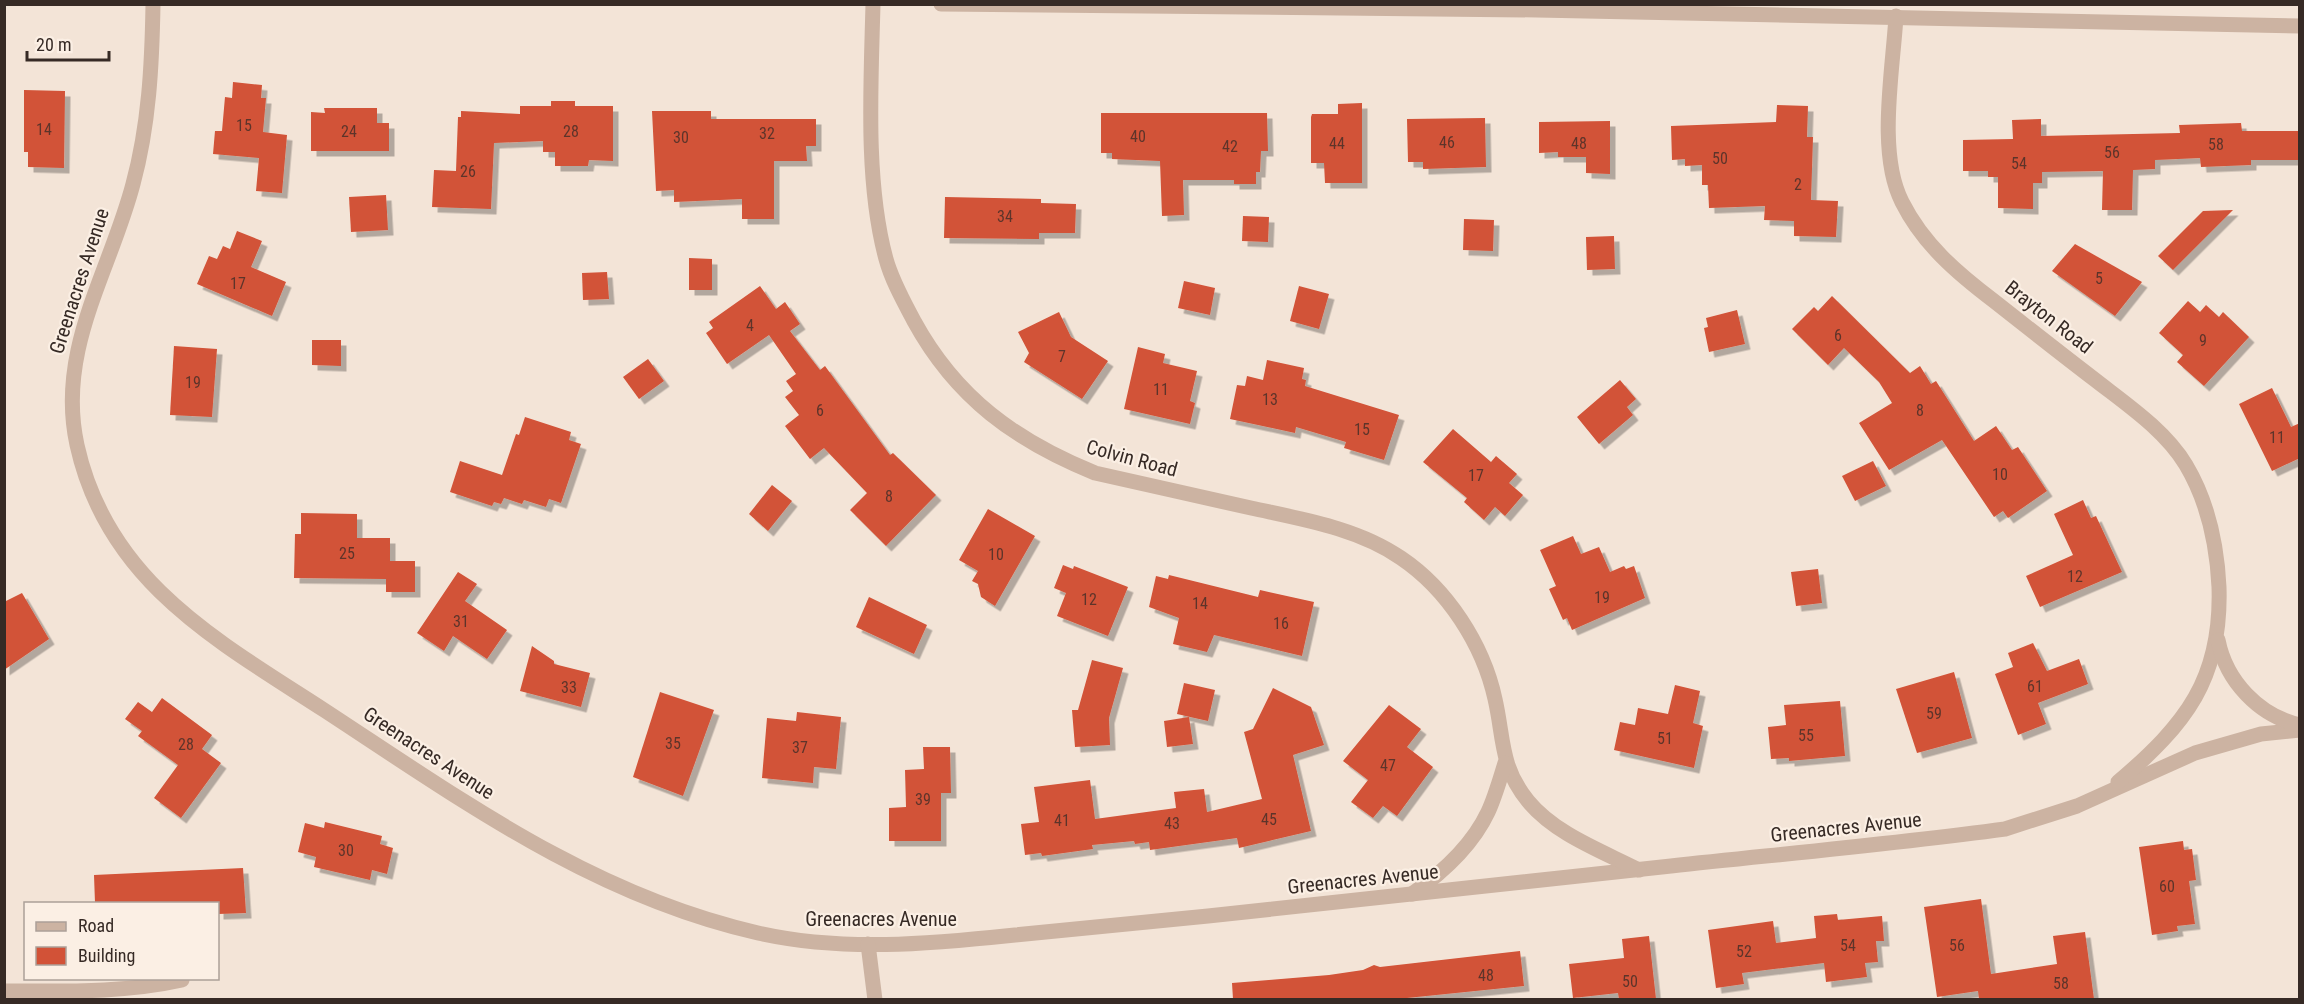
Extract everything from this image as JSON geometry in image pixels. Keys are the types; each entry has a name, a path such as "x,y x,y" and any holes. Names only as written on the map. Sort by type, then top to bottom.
{"street":[{"name":"Greenacres Avenue","path":"153,4 152,73 133,187 96,289 71,375 71,406 75,440 84,472 101,514 122,550 184,615 260,669 517,835 567,863 617,886 709,920 809,943 928,944 1410,896 2005,829 2045,818 2105,794 2195,753 2261,734 2300,730"},
{"name":"Colvin Road","path":"873,4 873,183 886,260 901,297 938,362 964,392 1023,439 1063,460 1095,473 1322,524 1363,538 1401,557 1440,591 1470,636 1486,669 1495,698 1505,763 1528,801 1561,829 1639,870"},
{"path":"941,4 1537,7 2300,26"},
{"name":"Brayton Road","path":"1896,16 1889,138 1891,166 1900,199 1916,228 1971,284 2129,406 2166,439 2186,465 2207,513 2215,544 2220,614 2218,637 2208,673 2197,696 2179,723 2105,794"},
{"name":"Brayton Road","path":"2218,637 2227,669 2242,690 2278,721 2300,725"},
{"name":"Colvin Road","path":"1410,896 1437,877 1464,849 1488,813 1505,763"},
{"path":"868,944 875,999"},
{"path":"4,991 102,990 158,986 182,980"}],"building":[{"path":"233,82 262,85 261,98 266,98 263,132 287,135 282,193 256,191 259,158 213,154 215,131 222,131 225,97 232,98"},
{"path":"24,90 65,91 64,168 28,167 28,152 24,152"},
{"path":"551,101 575,101 575,106 613,106 613,161 589,160 588,166 555,166 555,152 543,152 543,141 494,143 491,209 432,207 434,170 456,171 458,117 461,117 461,111 520,114 520,106 551,106"},
{"path":"1362,103 1362,183 1325,183 1324,163 1311,163 1312,114 1338,114 1338,104"},
{"path":"1777,105 1808,106 1807,137 1813,137 1811,200 1838,201 1836,237 1794,236 1794,221 1764,220 1765,206 1709,208 1708,185 1702,185 1702,165 1685,166 1685,159 1672,160 1671,126 1776,122"},
{"path":"324,108 377,108 377,123 389,123 389,151 311,151 311,112 325,113"},
{"path":"652,111 711,111 711,119 816,119 816,146 806,146 807,161 774,161 774,219 742,219 742,199 674,202 674,190 656,191"},
{"path":"1101,113 1267,113 1268,151 1261,151 1260,172 1256,172 1256,184 1234,184 1234,180 1183,180 1184,215 1162,216 1160,161 1112,159 1112,153 1101,153"},
{"path":"1485,118 1486,167 1423,169 1423,162 1408,162 1407,119"},
{"path":"2041,119 2041,136 2180,133 2179,125 2241,123 2242,131 2300,131 2300,160 2251,160 2251,165 2201,167 2200,158 2155,160 2155,169 2133,170 2132,210 2102,210 2103,171 2042,172 2042,183 2033,183 2033,209 1998,208 1998,177 1988,177 1988,171 1963,171 1963,140 2013,139 2012,120"},
{"path":"1610,121 1610,174 1586,173 1586,157 1558,157 1558,152 1539,153 1539,122"},
{"path":"386,195 388,230 351,232 349,197"},
{"path":"945,197 1041,199 1041,203 1076,204 1075,233 1039,233 1039,239 944,238"},
{"path":"2233,210 2173,270 2158,256 2203,211"},
{"path":"1243,216 1269,217 1268,242 1242,241"},
{"path":"1464,219 1494,220 1493,251 1463,250"},
{"path":"237,231 262,241 251,267 286,282 272,316 197,284 209,256 217,259 223,246 230,249"},
{"path":"1614,236 1615,269 1587,270 1586,237"},
{"path":"2075,244 2142,282 2115,316 2052,271"},
{"path":"689,258 712,259 712,290 689,290"},
{"path":"607,272 609,299 583,300 582,273"},
{"path":"1184,281 1215,288 1210,315 1178,308"},
{"path":"760,286 776,309 785,302 800,324 790,331 820,370 825,366 890,455 893,453 936,495 886,546 850,510 867,493 824,448 810,459 785,426 799,415 785,397 793,391 786,381 796,374 769,335 727,364 706,333 713,328 709,322"},
{"path":"1299,286 1329,294 1319,329 1290,321"},
{"path":"1832,296 1910,373 1920,366 1931,384 1936,381 1974,441 1996,426 2012,450 2018,447 2047,491 2008,518 2003,511 1994,517 1942,440 1889,470 1859,423 1892,403 1879,382 1844,348 1828,365 1792,329 1814,307 1818,311"},
{"path":"2188,301 2200,312 2206,305 2219,317 2223,312 2249,337 2204,386 2177,362 2183,355 2159,333"},
{"path":"1737,310 1745,344 1709,352 1704,328 1708,327 1706,318"},
{"path":"1059,312 1071,337 1108,361 1082,399 1024,362 1029,353 1018,332"},
{"path":"312,340 341,340 341,366 312,365"},
{"path":"174,346 217,349 212,417 170,415"},
{"path":"1138,347 1165,354 1163,363 1197,371 1190,401 1195,403 1190,424 1124,409"},
{"path":"648,359 664,381 639,399 623,377"},
{"path":"1267,360 1304,368 1302,379 1306,380 1305,386 1399,415 1384,460 1344,448 1346,442 1296,427 1295,433 1230,419 1237,385 1245,386 1247,376 1263,380"},
{"path":"1620,380 1636,399 1627,407 1633,415 1599,444 1577,417"},
{"path":"2272,388 2291,427 2300,423 2300,458 2272,471 2239,404"},
{"path":"525,417 571,432 569,440 581,444 561,503 549,499 546,507 524,500 522,504 504,498 501,504 494,502 492,506 450,492 460,461 502,475 516,434 519,435"},
{"path":"1453,429 1491,462 1496,456 1517,474 1509,483 1523,495 1505,516 1495,507 1484,520 1464,502 1467,498 1423,462"},
{"path":"1873,461 1886,486 1855,501 1842,476"},
{"path":"772,485 792,501 768,531 749,514"},
{"path":"2083,500 2091,518 2096,516 2122,572 2040,607 2026,576 2073,555 2054,514"},
{"path":"988,509 1035,536 995,606 981,597 978,584 972,581 978,571 959,560"},
{"path":"301,513 357,514 357,538 390,538 390,561 415,561 415,592 386,592 386,579 294,578 295,534 301,534"},
{"path":"1573,536 1581,554 1599,547 1610,572 1624,566 1626,569 1634,566 1645,598 1572,630 1567,618 1563,620 1549,589 1556,586 1540,550"},
{"path":"1063,565 1073,569 1074,566 1128,587 1108,636 1057,616 1066,593 1054,588"},
{"path":"1818,569 1822,603 1796,606 1791,572"},
{"path":"458,572 477,584 465,601 507,630 487,659 453,636 444,651 417,633"},
{"path":"1169,575 1258,597 1260,590 1314,602 1302,656 1214,635 1207,652 1173,644 1179,618 1149,607 1156,576 1168,579"},
{"path":"22,593 49,639 4,670 4,602"},
{"path":"869,597 927,625 914,654 856,627"},
{"path":"2033,643 2047,671 2079,659 2088,684 2038,703 2046,724 2018,735 1995,674 2013,667 2008,653"},
{"path":"532,646 554,661 554,664 590,673 581,707 520,691"},
{"path":"1092,660 1123,668 1109,718 1110,745 1075,747 1072,710 1078,710"},
{"path":"1954,672 1972,738 1917,753 1896,689"},
{"path":"1184,683 1215,690 1208,721 1177,714"},
{"path":"1675,685 1700,691 1693,723 1703,726 1694,768 1614,750 1620,722 1635,725 1638,708 1668,714"},
{"path":"1273,688 1311,707 1324,745 1293,755 1311,831 1239,848 1237,838 1150,850 1149,842 1135,844 1134,841 1092,845 1093,849 1042,856 1041,853 1025,855 1021,824 1039,822 1034,787 1090,780 1095,819 1176,808 1174,792 1204,789 1207,812 1262,799 1244,732 1253,729"},
{"path":"660,692 714,710 683,796 633,777"},
{"path":"162,698 212,735 202,749 221,763 181,818 154,798 178,765 138,736 142,731 125,719 138,702 152,712"},
{"path":"1840,701 1845,756 1789,761 1789,758 1771,759 1768,727 1786,725 1784,705"},
{"path":"1389,705 1421,729 1407,747 1433,767 1397,816 1383,806 1373,818 1351,802 1368,780 1343,761"},
{"path":"797,712 841,717 836,769 814,767 813,783 762,778 767,718 796,721"},
{"path":"1189,717 1193,744 1167,747 1164,721"},
{"path":"923,747 950,747 951,793 941,793 941,841 889,841 889,808 906,807 905,770 924,769"},
{"path":"325,822 382,836 380,844 393,848 387,874 372,870 370,880 314,867 316,857 298,852 305,823 324,828"},
{"path":"2183,841 2184,850 2192,849 2196,880 2189,881 2195,924 2177,926 2178,931 2152,935 2139,847"},
{"path":"243,868 246,913 219,914 219,902 95,902 94,875"},
{"path":"1981,899 1991,974 2057,964 2053,936 2085,932 2094,999 1979,999 1978,991 1937,997 1924,907"},
{"path":"1837,914 1838,920 1882,916 1884,941 1876,941 1878,962 1865,963 1867,977 1826,982 1824,963 1742,973 1744,984 1716,988 1708,930 1773,921 1776,943 1816,938 1814,916"},
{"path":"1649,936 1656,999 1619,999 1618,993 1573,998 1569,964 1624,958 1622,939"},
{"path":"1520,951 1524,986 1397,999 1233,999 1232,983 1329,975 1363,970 1374,965 1380,967"}]}
